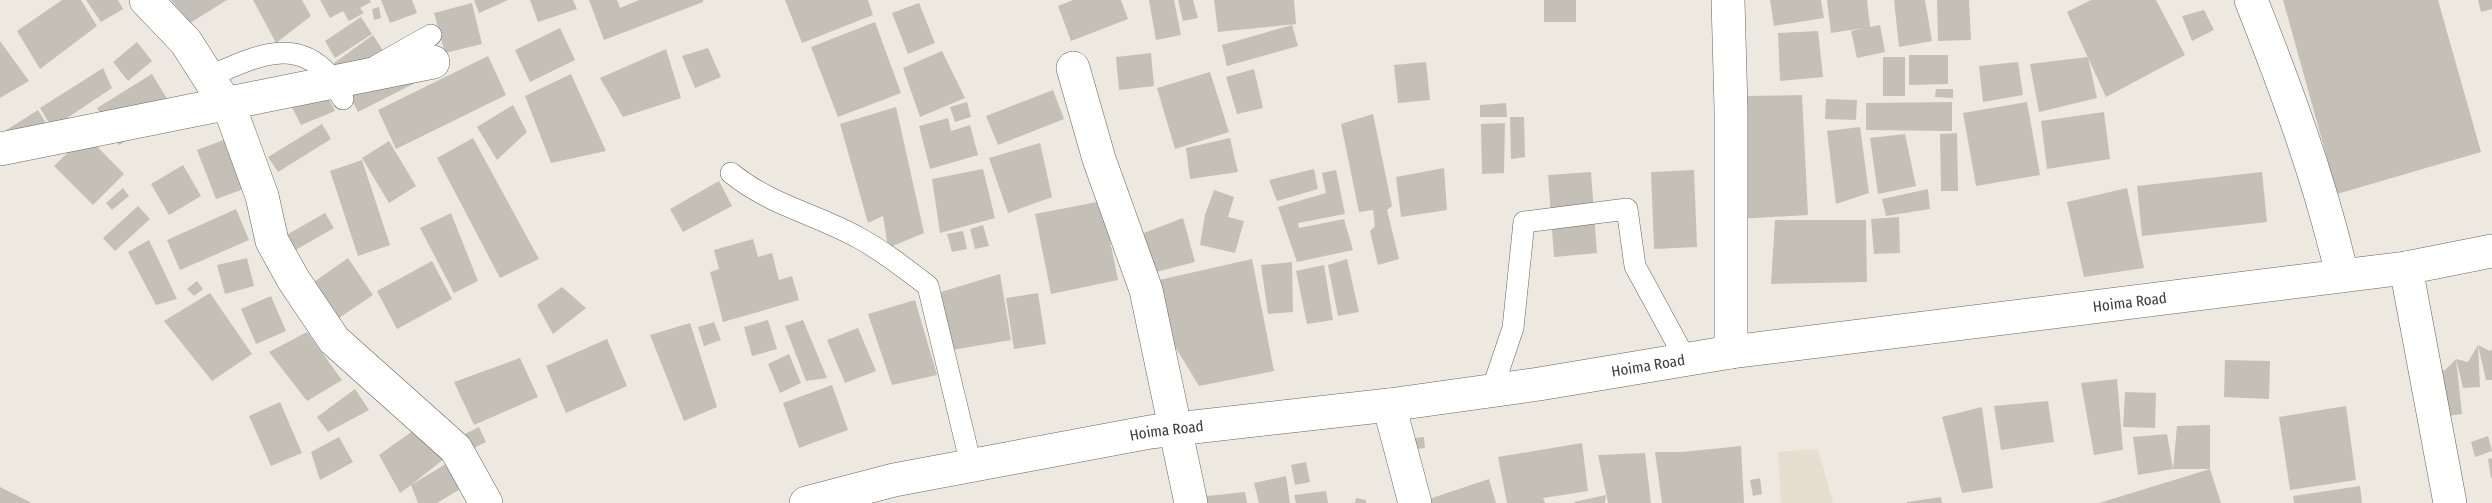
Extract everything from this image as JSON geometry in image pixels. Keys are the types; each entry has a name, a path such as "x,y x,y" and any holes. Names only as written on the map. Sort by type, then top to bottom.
{"street":[{"path":"146,0 186,42 232,114 262,196 272,241 293,279 334,340 456,449 486,503"},
{"path":"1728,0 1731,109 1731,352"},
{"path":"2251,0 2297,115 2329,218 2342,275"},
{"path":"0,149 432,49"},
{"path":"1073,68 1099,159 1146,290 1178,428 1191,503"},
{"name":"Hoima Road","path":"806,503 894,480 1073,445 1178,428 1389,405 1731,352 2406,268 2492,251"},
{"path":"2406,268 2450,503"},
{"path":"1389,405 1415,503"}],"lane":[{"path":"208,77 262,53 305,56 329,75 340,94 432,49"},
{"path":"731,173 749,188 779,205 860,238 928,286 971,465"},
{"path":"1492,390 1513,328 1524,222 1627,209 1635,266 1686,360"}],"shaded area":[{"path":"1818,449 1833,503 1781,503 1778,452"}],"building":[{"path":"62,0 81,0 97,26 40,69 17,31"},
{"path":"86,0 118,0 123,9 101,22"},
{"path":"171,0 227,0 190,23"},
{"path":"253,0 302,0 311,16 276,43"},
{"path":"320,0 370,0 371,2 360,8 364,13 349,21 343,11 330,18"},
{"path":"381,0 412,0 417,13 390,23"},
{"path":"474,0 508,0 479,13"},
{"path":"530,0 573,0 577,9 538,22"},
{"path":"589,0 617,0 620,8 639,0 703,0 703,2 604,40"},
{"path":"785,0 868,0 873,15 802,43"},
{"path":"1073,0 1121,0 1128,19 1071,41 1058,6"},
{"path":"1149,0 1174,0 1181,35 1156,40"},
{"path":"1178,0 1193,0 1198,18 1183,21"},
{"path":"1214,0 1294,0 1296,24 1218,32"},
{"path":"1544,0 1576,0 1576,22 1544,22"},
{"path":"1770,0 1821,0 1824,18 1774,26"},
{"path":"1827,0 1867,0 1870,27 1880,25 1885,52 1857,58 1851,31 1863,28 1831,33"},
{"path":"1894,0 1925,0 1932,41 1899,47"},
{"path":"1937,0 1969,0 1971,40 1938,41"},
{"path":"2091,0 2156,0 2185,55 2106,97 2067,12"},
{"path":"2283,0 2438,0 2481,152 2337,194"},
{"path":"2478,0 2492,0 2492,9 2481,12"},
{"path":"472,3 482,44 445,53 434,13"},
{"path":"919,3 935,43 908,54 892,13"},
{"path":"379,7 381,18 374,20 372,9"},
{"path":"2204,10 2214,30 2192,41 2182,16"},
{"path":"361,17 372,34 335,58 325,41"},
{"path":"875,22 901,93 838,117 811,47"},
{"path":"1292,25 1298,46 1227,66 1222,45"},
{"path":"560,28 575,60 530,82 515,50"},
{"path":"1818,31 1823,77 1780,81 1778,33"},
{"path":"373,35 384,52 345,80 334,63"},
{"path":"0,41 29,81 0,98"},
{"path":"137,42 152,61 128,81 113,62"},
{"path":"708,48 721,77 695,88 682,56"},
{"path":"666,49 681,98 623,117 600,78"},
{"path":"942,51 965,98 920,117 903,68"},
{"path":"1151,53 1154,86 1119,90 1116,57"},
{"path":"1909,55 1948,55 1948,84 1909,85"},
{"path":"488,56 506,95 396,149 378,110"},
{"path":"1883,57 1905,57 1905,96 1883,96"},
{"path":"2088,57 2097,98 2039,112 2030,64"},
{"path":"403,60 415,83 358,112 346,89"},
{"path":"1426,62 1430,100 1398,103 1394,65"},
{"path":"2018,62 2023,95 1983,102 1979,66"},
{"path":"103,68 112,88 52,128 40,108"},
{"path":"1254,69 1263,108 1237,114 1226,77"},
{"path":"1210,72 1229,132 1175,149 1157,88"},
{"path":"152,74 175,112 119,145 97,108"},
{"path":"571,74 606,151 551,163 525,96"},
{"path":"319,79 335,111 301,125 286,96"},
{"path":"1936,89 1953,89 1953,98 1935,97"},
{"path":"1053,90 1064,119 998,145 986,116"},
{"path":"1802,95 1808,215 1737,219 1746,96"},
{"path":"1826,99 1857,100 1856,120 1825,119"},
{"path":"967,102 971,117 955,122 950,107"},
{"path":"1952,102 1952,131 1866,130 1866,103"},
{"path":"2027,102 2040,175 1976,186 1963,113"},
{"path":"1506,103 1507,117 1480,117 1480,105"},
{"path":"513,105 527,132 497,160 477,127"},
{"path":"896,107 924,233 888,248 883,216 868,223 840,124"},
{"path":"38,110 50,130 0,134"},
{"path":"2104,112 2110,159 2047,169 2041,121"},
{"path":"1373,114 1392,206 1387,210 1399,259 1378,265 1370,231 1375,226 1373,210 1359,212 1341,124"},
{"path":"1510,117 1524,117 1525,157 1511,159"},
{"path":"948,118 951,131 970,125 978,155 930,169 919,126"},
{"path":"1505,123 1504,173 1482,174 1481,124"},
{"path":"322,124 331,139 278,172 268,157"},
{"path":"1860,127 1869,193 1836,204 1827,131"},
{"path":"1957,133 1958,191 1941,191 1940,134"},
{"path":"1905,134 1916,186 1878,194 1870,138"},
{"path":"86,135 124,174 93,205 54,166"},
{"path":"473,138 539,259 500,278 437,158"},
{"path":"1230,138 1238,172 1190,179 1186,148"},
{"path":"226,139 244,189 216,199 197,150"},
{"path":"389,141 416,186 389,203 362,158"},
{"path":"1040,143 1052,197 1008,213 989,158"},
{"path":"362,160 390,245 358,256 330,171"},
{"path":"183,165 201,196 169,215 151,184"},
{"path":"1444,168 1447,210 1401,217 1396,177"},
{"path":"983,169 995,218 940,233 932,179"},
{"path":"1314,169 1318,189 1277,201 1269,180"},
{"path":"1336,170 1345,214 1298,223 1299,228 1344,219 1353,250 1297,262 1278,207 1326,193 1322,173"},
{"path":"1694,170 1697,247 1654,249 1651,172"},
{"path":"1591,172 1597,253 1554,257 1548,175"},
{"path":"2262,172 2267,222 2142,236 2137,186"},
{"path":"719,181 732,206 683,232 670,209"},
{"path":"123,188 129,196 112,210 106,203"},
{"path":"2127,188 2144,268 2084,277 2067,202"},
{"path":"1928,189 1930,209 1886,216 1882,199"},
{"path":"1214,190 1234,197 1228,217 1244,221 1235,253 1200,245 1205,215"},
{"path":"1102,201 1118,280 1051,294 1035,214"},
{"path":"138,206 150,219 115,251 103,238"},
{"path":"236,209 249,240 180,270 167,240"},
{"path":"325,213 334,228 292,252 283,237"},
{"path":"451,213 478,281 454,293 420,228"},
{"path":"1899,217 1900,253 1874,254 1871,219"},
{"path":"1183,218 1195,262 1148,274 1136,236"},
{"path":"1775,220 1866,220 1867,282 1771,284"},
{"path":"983,225 989,246 975,249 970,229"},
{"path":"963,231 967,249 952,252 947,234"},
{"path":"753,239 758,257 772,253 779,280 792,276 799,300 723,322 710,272 719,269 714,250"},
{"path":"149,240 177,299 156,305 128,252"},
{"path":"247,258 254,286 225,294 217,265"},
{"path":"348,258 373,295 339,318 314,282"},
{"path":"1252,259 1274,371 1199,386 1171,340 1159,280"},
{"path":"1347,259 1359,312 1338,316 1328,265"},
{"path":"432,261 452,299 397,329 377,291"},
{"path":"1292,262 1293,312 1268,314 1261,265"},
{"path":"1324,265 1333,320 1307,324 1296,271"},
{"path":"1000,274 1011,340 952,350 941,292"},
{"path":"197,281 203,289 194,296 187,289"},
{"path":"562,287 586,308 553,334 537,305"},
{"path":"210,293 252,354 212,381 164,321"},
{"path":"1038,293 1046,344 1014,349 1006,298"},
{"path":"271,296 286,331 256,344 241,309"},
{"path":"915,300 937,375 892,385 868,314"},
{"path":"768,320 777,349 752,356 744,327"},
{"path":"803,320 827,378 806,381 785,326"},
{"path":"714,322 721,340 704,346 698,327"},
{"path":"690,323 717,407 684,421 650,335"},
{"path":"858,328 876,371 845,383 827,340"},
{"path":"307,332 342,380 307,401 269,352"},
{"path":"607,339 627,386 566,413 546,366"},
{"path":"2478,345 2480,387 2463,388 2456,359 2468,362"},
{"path":"2478,345 2490,351 2492,349 2492,380 2486,380"},
{"path":"789,354 801,383 780,393 768,364"},
{"path":"2426,357 2444,371 2456,359 2462,414 2440,417"},
{"path":"520,358 538,397 474,425 454,382"},
{"path":"2225,360 2270,361 2269,399 2224,397"},
{"path":"2117,379 2123,450 2094,455 2081,383"},
{"path":"832,385 848,430 799,448 783,403"},
{"path":"355,389 369,410 328,432 317,417"},
{"path":"2125,392 2156,393 2155,428 2123,427"},
{"path":"2048,401 2054,442 2001,450 1994,406"},
{"path":"280,402 302,453 271,466 249,416"},
{"path":"2346,406 2356,480 2290,490 2279,417"},
{"path":"1982,407 1993,488 1962,493 1942,417"},
{"path":"2210,425 2210,469 2173,469 2177,426"},
{"path":"479,427 486,442 472,449 465,434"},
{"path":"417,428 444,459 400,493 379,455"},
{"path":"2167,434 2173,469 2138,475 2133,437"},
{"path":"2488,436 2492,451 2475,457 2471,442"},
{"path":"339,437 353,462 320,480 311,452"},
{"path":"1424,437 1425,448 1416,449 1415,438"},
{"path":"1582,443 1588,491 1543,498 1545,503 1507,503 1498,457"},
{"path":"1741,446 1744,503 1662,503 1655,452 1682,452"},
{"path":"1645,453 1651,503 1608,503 1598,455"},
{"path":"2492,458 2492,478 2491,478 2488,459"},
{"path":"454,459 467,485 437,503 418,503 411,485"},
{"path":"1306,462 1310,482 1295,485 1291,465"},
{"path":"2210,469 2221,503 2099,503"},
{"path":"1286,476 1290,503 1259,503 1254,483"},
{"path":"1760,478 1762,494 1753,496 1750,480"},
{"path":"1489,479 1496,503 1424,503 1423,501"},
{"path":"2360,486 2362,503 2294,503 2293,496"},
{"path":"0,487 32,503 0,503"},
{"path":"1326,491 1328,503 1296,503 1294,495"},
{"path":"1245,492 1247,503 1199,503 1198,497"},
{"path":"1606,495 1605,503 1574,503 1574,502"},
{"path":"1941,497 1942,503 1907,503 1907,502"},
{"path":"1356,498 1366,500 1366,503 1355,503"}]}
